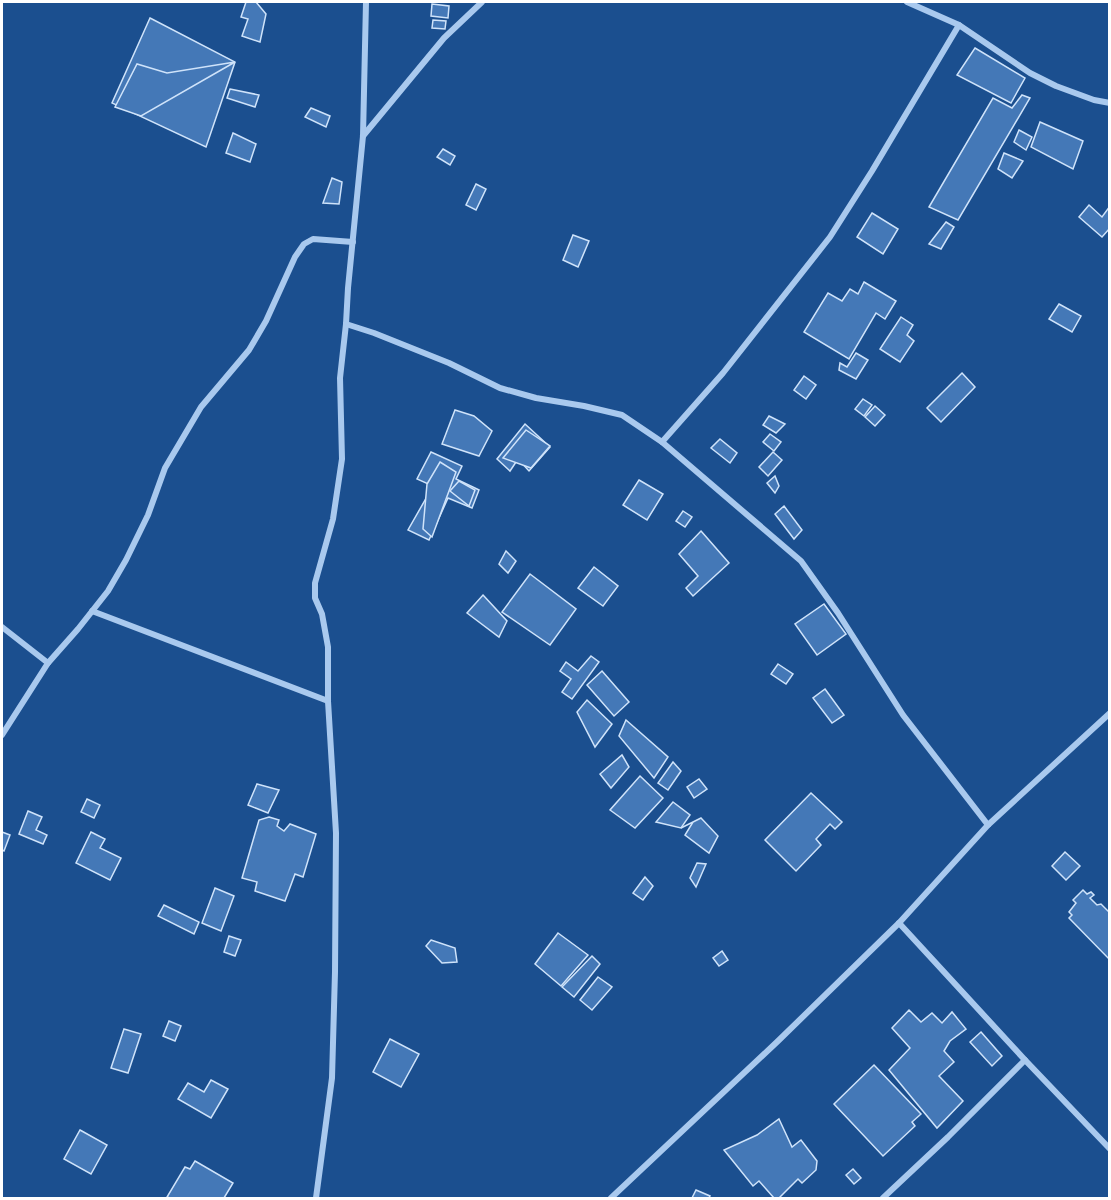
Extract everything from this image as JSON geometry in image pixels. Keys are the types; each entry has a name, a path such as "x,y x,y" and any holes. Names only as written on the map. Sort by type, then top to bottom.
{"street":[{"path":"316,1198 332,1078 336,833 328,701 328,647 322,614 315,598 315,583 333,519 342,459 340,378 363,136 366,2"},
{"path":"363,136 444,38 482,2"},
{"path":"907,2 959,25 1030,73 1056,86 1094,100 1110,103"},
{"path":"662,442 723,373 830,237 959,25"},
{"path":"2,735 48,663 78,630 108,591 148,514 165,468 201,407 249,350 266,321 295,257 304,244 313,239 353,243"},
{"path":"346,324 375,333 438,359 500,388 536,398 622,415 662,442 801,561 838,613 903,716 988,825"},
{"path":"92,611 328,701"},
{"path":"2,627 48,663"},
{"path":"611,1198 770,1049 899,923 988,825 1109,715"},
{"path":"899,923 1110,1149"},
{"path":"883,1198 1025,1060"}],"building":[{"path":"246,2 256,2 266,14 260,42 242,36 248,19 241,17"},
{"path":"432,4 449,6 448,18 431,16"},
{"path":"150,18 235,62 206,147 112,103"},
{"path":"433,20 446,21 445,29 432,28"},
{"path":"975,48 1025,78 1011,103 957,75"},
{"path":"235,62 141,116 115,107 137,64 167,73"},
{"path":"230,89 259,95 255,107 227,98"},
{"path":"1022,95 1030,98 958,220 929,207 993,98 1012,108"},
{"path":"311,108 330,116 326,127 305,117"},
{"path":"1040,122 1083,141 1073,169 1031,147"},
{"path":"1019,130 1032,137 1026,150 1014,142"},
{"path":"233,133 256,144 250,162 226,153"},
{"path":"443,149 455,156 450,165 437,157"},
{"path":"1004,153 1023,161 1012,178 998,169"},
{"path":"332,178 342,182 339,204 323,203"},
{"path":"476,184 486,189 476,210 466,205"},
{"path":"1089,205 1102,217 1110,206 1110,228 1102,237 1079,217"},
{"path":"872,213 898,229 883,254 857,237"},
{"path":"946,222 954,227 941,249 929,244"},
{"path":"573,235 589,241 578,267 563,260"},
{"path":"864,282 896,301 885,319 876,313 849,359 804,332 828,293 842,301 850,289 858,294"},
{"path":"1059,304 1081,316 1072,332 1049,319"},
{"path":"901,317 913,325 907,335 914,341 900,362 880,349"},
{"path":"856,353 868,360 856,379 839,370 840,363 847,367"},
{"path":"962,373 975,387 941,422 927,408"},
{"path":"804,376 816,385 806,399 794,390"},
{"path":"863,399 872,405 864,416 855,409"},
{"path":"875,406 885,415 875,426 865,417"},
{"path":"455,410 474,416 492,431 479,456 442,444"},
{"path":"769,416 785,424 776,433 763,425"},
{"path":"525,424 550,447 529,471 518,459 510,471 497,459"},
{"path":"526,430 550,446 531,468 503,458"},
{"path":"770,434 781,442 774,451 763,442"},
{"path":"720,439 737,453 730,463 711,448"},
{"path":"431,452 462,466 456,479 479,490 472,508 448,498 429,540 408,530 433,486 417,479"},
{"path":"773,452 782,460 768,476 759,467"},
{"path":"440,462 456,472 432,537 423,529 427,484"},
{"path":"775,476 779,486 775,493 767,483"},
{"path":"639,480 663,494 647,520 623,505"},
{"path":"459,481 475,490 469,506 450,491"},
{"path":"784,506 802,530 794,539 775,514"},
{"path":"683,511 692,517 685,527 676,521"},
{"path":"701,531 729,563 693,596 686,588 698,576 679,554"},
{"path":"506,551 516,561 508,573 499,564"},
{"path":"594,567 618,586 603,606 578,588"},
{"path":"530,574 576,609 550,645 502,612"},
{"path":"483,595 507,621 499,637 467,613"},
{"path":"824,604 846,634 817,655 795,624"},
{"path":"591,656 599,662 572,699 562,692 571,679 560,671 566,662 578,671"},
{"path":"778,664 793,674 786,684 771,674"},
{"path":"602,671 629,702 614,716 587,685"},
{"path":"825,689 844,715 832,723 813,698"},
{"path":"587,700 612,724 595,747 577,712"},
{"path":"626,720 668,757 654,778 619,736"},
{"path":"622,755 629,767 611,788 600,774"},
{"path":"673,762 681,771 668,790 658,783"},
{"path":"640,776 663,798 635,828 610,810"},
{"path":"699,779 707,789 694,798 687,787"},
{"path":"257,784 279,790 268,813 248,805"},
{"path":"811,793 842,822 835,829 830,824 816,839 821,845 796,871 765,840"},
{"path":"87,799 100,805 94,818 81,812"},
{"path":"673,802 690,815 681,828 656,822"},
{"path":"28,811 42,817 36,830 47,835 43,844 19,834"},
{"path":"269,817 279,820 277,826 284,831 290,824 316,834 303,877 295,874 285,901 255,891 257,882 242,878 259,820"},
{"path":"701,818 718,836 709,853 685,835 693,822"},
{"path":"2,832 10,835 4,851 2,850"},
{"path":"91,832 105,839 100,848 121,858 110,880 76,863"},
{"path":"1065,852 1080,866 1066,880 1052,866"},
{"path":"697,863 706,864 696,887 690,878"},
{"path":"645,877 653,886 643,900 633,893"},
{"path":"215,888 234,896 221,931 202,923"},
{"path":"1083,890 1087,894 1091,892 1094,895 1090,898 1110,913 1110,960 1069,918 1072,915 1069,912 1076,903 1073,900"},
{"path":"164,905 199,922 194,934 158,916"},
{"path":"558,933 588,955 561,986 535,964"},
{"path":"229,936 241,940 235,956 224,952"},
{"path":"431,940 455,948 457,962 442,963 426,946"},
{"path":"722,951 728,960 719,966 713,958"},
{"path":"592,956 600,964 574,997 562,987"},
{"path":"598,977 612,987 592,1010 580,1000"},
{"path":"909,1010 921,1022 932,1013 942,1023 952,1012 966,1029 950,1041 944,1051 954,1062 939,1076 963,1101 937,1128 889,1070 910,1048 892,1028"},
{"path":"169,1021 181,1026 175,1041 163,1036"},
{"path":"124,1029 141,1034 128,1073 111,1068"},
{"path":"981,1032 1002,1056 992,1066 970,1042"},
{"path":"390,1039 419,1054 401,1087 373,1072"},
{"path":"874,1065 921,1114 912,1122 915,1126 883,1156 834,1104"},
{"path":"211,1080 228,1089 211,1118 178,1099 188,1083 204,1092"},
{"path":"779,1119 792,1147 801,1140 817,1161 816,1170 802,1183 798,1179 779,1198 774,1198 759,1181 753,1186 724,1150 757,1135"},
{"path":"80,1130 107,1145 91,1174 64,1159"},
{"path":"195,1161 233,1183 224,1198 167,1197 185,1167 190,1169"},
{"path":"853,1169 861,1178 854,1184 846,1175"},
{"path":"696,1190 710,1196 709,1198 692,1198"}]}
